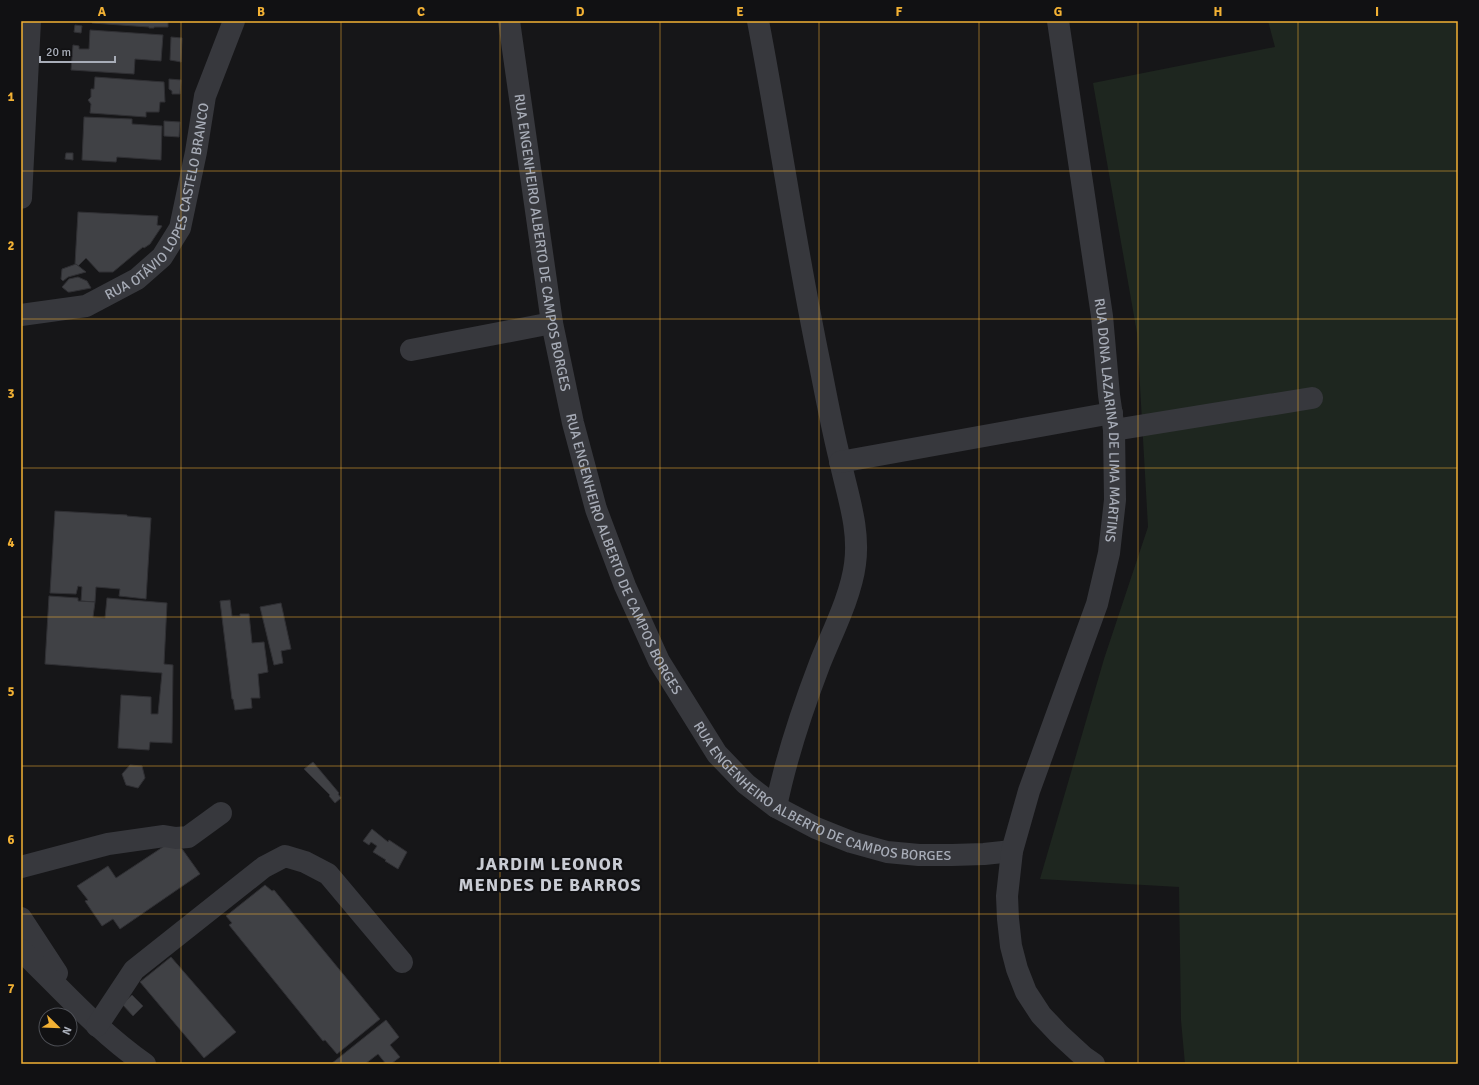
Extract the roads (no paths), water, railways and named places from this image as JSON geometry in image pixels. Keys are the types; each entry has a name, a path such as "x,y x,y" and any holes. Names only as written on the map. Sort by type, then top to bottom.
{"street":[{"path":"21,198 30,21"},
{"name":"RUA OTÁVIO LOPES CASTELO BRANCO","path":"21,315 86,306 108,296 137,279 162,257 180,228 196,152 205,96 234,21"},
{"name":"RUA ENGENHEIRO ALBERTO DE CAMPOS BORGES","path":"509,21 552,323 573,424 596,509 625,586 659,661 717,754 746,784 776,806 816,828 851,842 887,852 919,855 952,855 984,854 1012,850"},
{"path":"758,21 819,361 840,462 849,493 856,544 855,564 848,591 796,731 776,806"},
{"name":"RUA DONA LAZARINA DE LIMA MARTINS","path":"1058,21 1102,316 1113,421 1114,500 1109,553 1097,604 1029,791 1012,850 1008,896 1008,920 1011,946 1017,969 1026,992 1041,1014 1064,1039 1094,1064"},
{"path":"411,350 552,323"},
{"path":"840,462 1113,421 1312,398"},
{"path":"21,867 108,844 164,836 176,838 188,837 221,813"},
{"path":"97,1026 134,970 264,867 285,856 305,862 328,874 402,962"},
{"path":"21,918 81,1009"},
{"path":"21,950 97,1026 122,1048 145,1064"},
{"path":"21,975 44,973"}],"district":[{"name":"JARDIM LEONOR MENDES DE BARROS","path":"550,874"}]}
